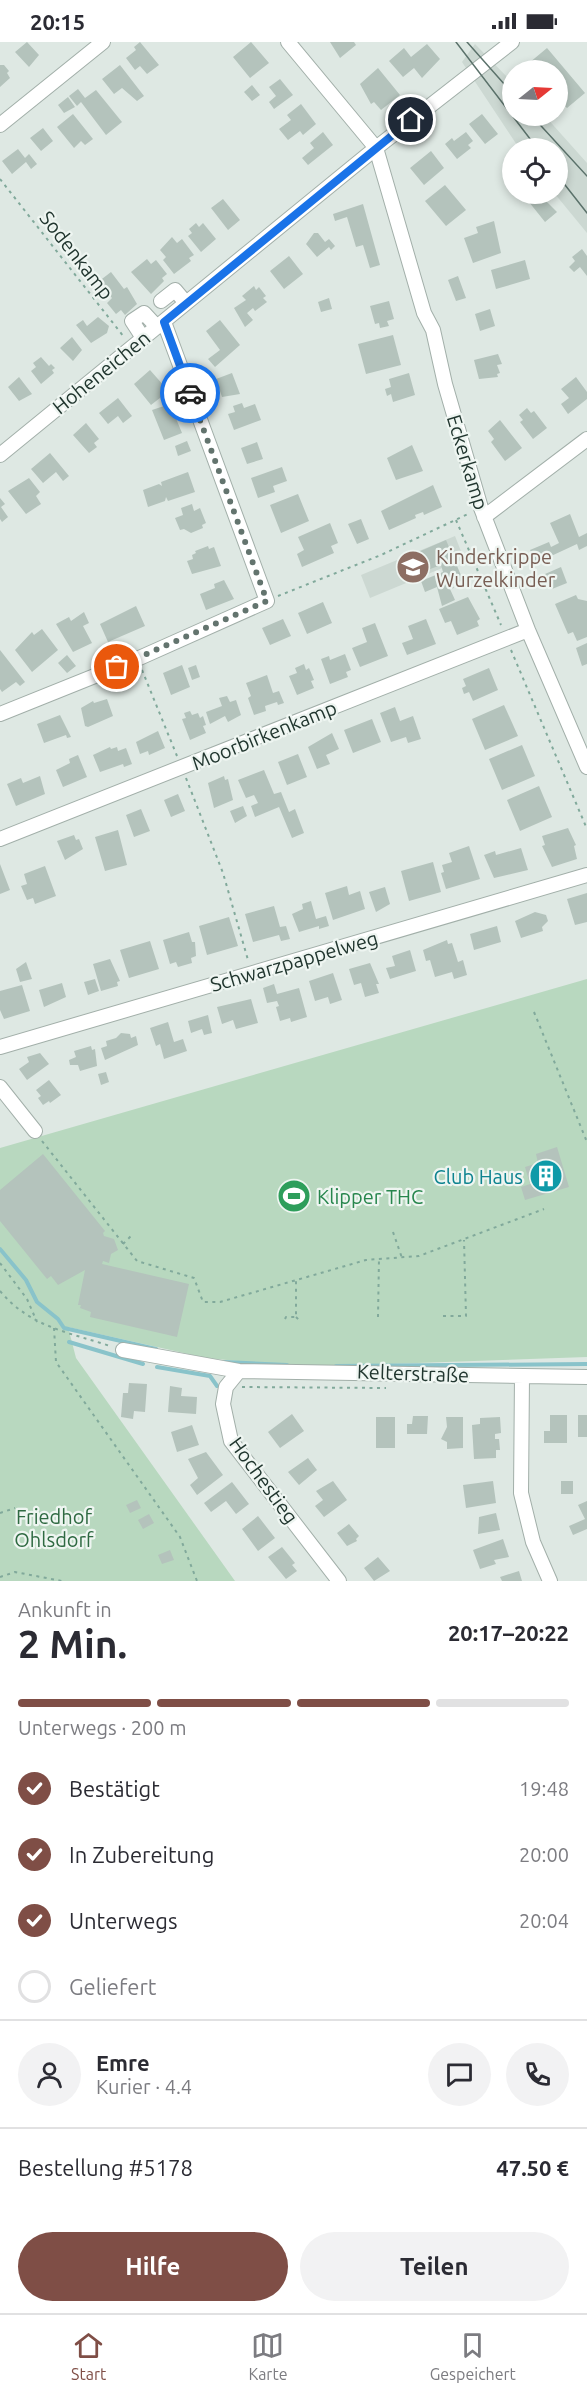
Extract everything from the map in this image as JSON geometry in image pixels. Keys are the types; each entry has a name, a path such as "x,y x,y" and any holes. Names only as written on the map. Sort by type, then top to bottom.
{"street":[{"path":"0,125 103,42"},
{"path":"288,42 376,148"},
{"name":"Hoheneichen","path":"0,455 376,148 512,42"},
{"name":"Eckerkamp","path":"376,148 424,313 433,330 445,384 482,512 528,630 587,767"},
{"path":"161,301 175,290 186,303"},
{"path":"0,714 137,659 267,601 160,324 144,313 131,322 137,343"},
{"path":"482,512 587,439"},
{"name":"Moorbirkenkamp","path":"0,840 528,630"},
{"name":"Schwarzpappelweg","path":"0,1047 587,875"},
{"path":"0,1087 35,1131"},
{"name":"Kelterstraße","path":"123,1350 154,1358 238,1371 587,1377"},
{"name":"Hochestieg","path":"238,1371 226,1387 223,1404 231,1441 339,1581"},
{"path":"522,1376 521,1493 533,1542 550,1581"}],"path":[{"name":"Sodenkamp","path":"0,179 137,343"},
{"path":"267,601 381,555 456,520 482,512"},
{"path":"456,520 587,829"},
{"path":"137,659 223,873 252,973"},
{"path":"534,1012 587,1142"},
{"path":"35,1131 137,1261 194,1278 203,1302 220,1302 379,1258 419,1257 544,1209"},
{"path":"393,1232 402,1258"},
{"path":"123,1244 133,1234"},
{"path":"442,1316 466,1316 464,1240"},
{"path":"378,1317 379,1258"},
{"path":"0,1263 27,1299 37,1322"},
{"path":"296,1280 296,1317 301,1322"},
{"path":"0,1291 10,1303 37,1322 123,1350"},
{"path":"285,1319 296,1317"},
{"path":"54,1328 56,1362 180,1537 197,1581"},
{"path":"0,1513 15,1508"},
{"path":"0,1571 1,1576 15,1572 62,1581"},
{"path":"29,1581 30,1575"}],"shaded area":[{"path":"475,44 502,72 502,122 462,62"},
{"path":"504,126 554,126 565,138 512,138"},
{"path":"568,142 587,163 587,233 563,204 568,204"},
{"name":"Kinderkrippe Wurzelkinder","path":"455,536 464,559 370,598 361,575"}],"green space":[{"name":"Klipper THC","path":"587,979 587,1357 302,1367 206,1358 68,1327 76,1358 235,1581 0,1581 0,1148"}],"building":[{"path":"27,42 39,55 29,67 15,52"},
{"path":"140,42 159,65 147,74 140,66 135,70 126,58 136,50 134,47"},
{"path":"251,42 269,63 250,78 233,57"},
{"path":"330,42 354,42 356,45 340,58"},
{"path":"427,44 440,59 422,78 414,68 403,77 389,61 404,48 411,57"},
{"path":"547,48 557,60 533,60"},
{"path":"0,65 4,65 9,71 7,73 10,78 0,87"},
{"path":"120,65 144,96 137,101 122,88 114,94 102,79"},
{"path":"378,68 400,95 381,110 374,102 371,104 360,84"},
{"path":"568,73 585,93 568,107"},
{"path":"280,79 293,95 274,109 269,102 276,96 269,87"},
{"path":"252,85 260,95 252,101 244,92"},
{"path":"78,89 85,98 96,90 122,122 106,135 81,102 77,106 69,96"},
{"path":"68,97 75,107 64,113 58,105"},
{"path":"301,104 316,124 303,135 300,131 288,140 279,129 291,120 287,115"},
{"path":"73,114 93,139 85,145 81,141 74,148 57,127"},
{"path":"482,114 498,134 485,144 469,124"},
{"path":"43,128 53,141 41,151 30,138"},
{"path":"323,132 333,145 308,165 302,158 314,148 310,143"},
{"path":"466,132 473,141 468,145 471,148 457,159 445,144 452,138 454,141"},
{"path":"18,149 25,158 29,154 37,164 31,169 26,162 12,174 2,161"},
{"path":"431,151 444,168 424,185 410,168"},
{"path":"445,185 466,210 446,226 425,201"},
{"path":"223,199 240,220 228,230 211,208"},
{"path":"363,204 380,265 370,268 363,245 356,247 347,217 335,221 333,214"},
{"path":"531,204 549,204 557,212 545,222"},
{"path":"494,221 501,253 473,263 464,238 478,233 476,227"},
{"path":"196,223 199,227 203,223 216,239 201,252 188,236 192,233 189,229"},
{"path":"314,233 318,233 325,242 329,239 335,246 331,250 329,247 317,257 306,244"},
{"path":"172,237 177,243 182,239 194,255 189,258 191,261 174,274 163,260 166,257 160,250"},
{"path":"582,249 587,256 587,276 580,267 574,272 569,267 575,261 572,257"},
{"path":"289,256 303,274 284,289 270,271"},
{"path":"147,259 151,264 156,260 167,274 162,278 164,281 151,294 131,272"},
{"path":"525,260 530,279 496,289 491,270"},
{"path":"111,272 124,289 127,287 137,304 125,315 121,310 116,314 107,303 112,298 98,282"},
{"path":"458,276 466,298 456,301 448,280"},
{"path":"254,286 256,290 259,287 266,296 263,298 267,302 255,311 253,308 247,313 253,320 245,327 234,308 246,300 242,296"},
{"path":"329,298 332,309 321,312 318,302"},
{"path":"389,301 394,319 387,321 389,326 380,328 379,323 375,324 370,306"},
{"path":"490,309 495,326 480,331 475,314"},
{"path":"98,317 109,326 107,333 91,343 76,325 83,320 87,326"},
{"path":"220,320 240,345 215,367 208,359 220,350 206,331"},
{"path":"393,335 401,365 366,374 358,344"},
{"path":"72,337 82,350 73,361 60,348"},
{"path":"498,354 502,364 497,365 500,373 497,374 498,377 479,379 474,360"},
{"path":"41,357 49,366 51,364 55,368 52,370 54,373 41,384 31,371 36,367 33,363"},
{"path":"150,370 165,387 161,390 165,394 151,405 134,384"},
{"path":"232,373 240,394 222,397 216,379"},
{"path":"409,373 415,395 393,402 391,394 387,396 385,389 391,387 389,379"},
{"path":"19,377 32,394 19,401 8,387"},
{"path":"576,377 587,392 587,399 568,414 561,404 569,398 561,389"},
{"path":"118,398 132,416 123,423 118,416 108,424 99,413"},
{"path":"242,403 244,408 255,404 261,420 234,430 228,414 235,412 233,406"},
{"path":"170,404 182,433 164,440 152,410"},
{"path":"527,408 531,413 534,411 547,428 533,439 520,422 523,420 519,415"},
{"path":"500,420 522,448 505,461 491,442 494,439 488,431"},
{"path":"86,423 99,439 94,443 97,447 89,453 73,435"},
{"path":"187,441 191,451 178,456 175,446"},
{"path":"257,442 263,459 247,464 241,448"},
{"path":"412,445 423,471 396,480 387,458"},
{"path":"50,453 69,476 63,481 56,472 43,483 31,469"},
{"path":"282,467 287,481 273,486 275,492 258,498 251,478"},
{"path":"188,472 195,492 168,501 166,497 165,501 148,507 143,490 159,484 162,486 161,482"},
{"path":"29,478 40,492 36,496 41,504 26,514 8,491"},
{"path":"433,485 442,507 424,515 423,512 415,515 416,518 389,530 381,511"},
{"path":"298,494 309,521 281,533 270,505"},
{"path":"0,498 5,504 1,507 8,517 2,522 0,519"},
{"path":"192,504 194,511 200,508 206,523 202,525 203,528 191,533 184,529 180,530 175,518 183,515 181,508"},
{"path":"570,514 579,537 587,533 587,546 579,550 577,544 536,563 530,550 549,542 551,547 559,543 550,523"},
{"path":"361,519 369,539 357,544 348,524"},
{"path":"330,523 338,543 331,546 334,553 302,567 297,554 304,550 298,537"},
{"path":"446,540 463,580 452,585 454,588 450,589 455,600 442,606 437,587 425,592 421,581 443,572 441,565 414,575 408,561 418,557 416,553"},
{"path":"208,546 209,549 214,547 221,566 192,574 187,561 193,559 192,555 196,553 195,551"},
{"path":"561,567 567,583 552,589 545,574"},
{"path":"224,580 234,599 206,610 200,594 215,588 214,584"},
{"path":"576,595 578,599 587,601 587,637 577,641 573,632 568,634 555,604"},
{"path":"468,597 480,619 477,621 479,626 457,635 451,621 445,623 439,609"},
{"path":"323,602 332,623 307,634 298,613"},
{"path":"136,606 145,626 108,642 100,624"},
{"path":"84,612 89,623 83,626 92,643 73,652 56,624 69,617 71,621"},
{"path":"283,619 291,636 270,645 262,628"},
{"path":"426,619 436,644 407,655 402,643 413,639 408,626"},
{"path":"375,623 388,656 360,667 352,648 367,642 362,628"},
{"path":"42,629 58,650 32,672 15,650 32,632 34,635"},
{"path":"587,643 587,664 582,666 576,648"},
{"path":"0,650 25,682 20,686 16,682 2,692 0,689"},
{"path":"345,654 351,670 346,672 348,677 330,684 321,659 329,656 330,660"},
{"path":"67,655 76,666 67,673 58,663"},
{"path":"304,664 306,670 309,668 314,680 311,681 314,688 297,695 289,676 297,673 295,668"},
{"path":"182,665 190,687 171,695 163,673"},
{"path":"196,665 200,677 192,680 188,668"},
{"path":"489,668 498,690 473,701 469,692 464,694 462,688 466,686 463,679"},
{"path":"267,675 273,693 279,691 284,703 278,705 277,702 265,706 266,711 254,715 246,683"},
{"path":"227,696 230,702 236,700 241,715 228,722 225,716 210,724 206,712 222,706 219,698"},
{"path":"107,699 113,716 88,727 85,726 81,708 93,701 94,703"},
{"path":"504,705 518,736 485,750 472,719"},
{"path":"395,707 400,721 413,716 421,739 408,743 406,737 391,742 380,713"},
{"path":"190,711 192,715 198,713 200,718 203,716 206,733 190,740 182,719 186,718 184,713"},
{"path":"60,715 71,737 67,738 66,735 44,743 37,724"},
{"path":"372,719 381,742 353,753 344,730"},
{"path":"158,731 165,748 149,755 148,751 140,754 136,742"},
{"path":"332,733 339,749 326,755 330,764 317,769 308,747"},
{"path":"522,745 535,776 502,790 489,759"},
{"path":"110,747 111,749 117,747 118,751 126,748 132,764 124,767 123,764 100,772 93,755"},
{"path":"298,754 307,777 287,785 278,762"},
{"path":"78,755 87,777 63,787 56,770 70,763 69,759"},
{"path":"264,770 274,794 281,792 289,812 295,809 304,833 292,838 279,807 255,817 251,806 258,803 254,795 246,798 238,780"},
{"path":"40,776 45,794 16,806 7,784 21,778 23,783"},
{"path":"224,776 225,780 228,779 233,800 214,808 208,783"},
{"path":"539,786 552,817 520,831 507,800"},
{"path":"178,794 185,811 171,817 164,800"},
{"path":"243,806 247,816 235,823 230,811"},
{"path":"141,809 150,831 134,837 126,815"},
{"path":"568,828 576,845 574,846 577,859 552,867 542,846 545,845 542,836"},
{"path":"118,830 127,865 105,871 95,837"},
{"path":"74,835 76,840 79,839 83,849 65,860 57,841"},
{"path":"469,846 480,879 446,889 441,873 444,872 442,865 452,862 449,853"},
{"path":"521,848 528,870 494,878 484,855 495,851 496,855"},
{"path":"433,862 441,892 409,901 401,871"},
{"path":"0,864 10,890 0,894"},
{"path":"45,866 56,896 35,904 33,898 27,900 21,886 27,884 24,874"},
{"path":"347,886 349,895 360,891 365,909 333,920 325,893"},
{"path":"385,887 390,904 376,912 369,892"},
{"path":"587,893 587,922 575,925 567,899"},
{"path":"311,901 316,919 326,916 329,926 319,929 319,926 299,932 292,914 303,909 302,904"},
{"path":"274,906 280,927 286,926 290,939 281,941 279,935 253,942 245,914"},
{"path":"535,912 546,915 548,921 542,927 543,931 521,938 515,921"},
{"path":"229,917 238,946 207,955 199,926"},
{"path":"497,926 501,942 474,950 470,934"},
{"path":"189,932 192,942 195,942 196,956 191,958 192,963 178,967 176,962 170,964 163,940"},
{"path":"447,940 448,944 452,943 458,962 463,960 467,975 454,979 452,972 435,977 430,960 426,961 423,950"},
{"path":"150,941 159,969 129,978 120,950"},
{"path":"410,950 416,971 390,979 386,968 395,966 392,956"},
{"path":"110,959 120,981 117,982 118,986 101,991 93,964"},
{"path":"26,962 32,979 20,982 16,969"},
{"path":"370,963 379,984 376,984 379,993 365,997 361,983 354,985 349,969"},
{"path":"333,973 342,1000 330,1004 328,997 315,1001 309,981"},
{"path":"95,979 99,991 88,995 84,982"},
{"path":"62,983 66,997 44,1007 39,990"},
{"path":"274,984 277,994 299,988 307,1017 291,1022 290,1018 280,1021 276,1007 279,1006 277,1001 267,1003 263,988"},
{"path":"22,985 30,1011 4,1019 0,1010 0,991"},
{"path":"251,999 258,1023 236,1029 233,1020 222,1024 217,1007"},
{"path":"208,1015 212,1033 204,1035 202,1029 191,1033 188,1021"},
{"path":"168,1022 174,1042 183,1039 187,1051 164,1059 160,1044 156,1046 150,1028"},
{"path":"121,1033 130,1034 131,1038 136,1036 138,1045 105,1060 101,1048 107,1046 106,1041 116,1038"},
{"path":"91,1046 92,1050 95,1049 97,1066 80,1071 78,1065 70,1065 69,1060 76,1057 74,1051"},
{"path":"40,1053 49,1064 27,1080 19,1069 29,1062 27,1057"},
{"path":"106,1072 109,1082 101,1085 98,1074"},
{"path":"49,1080 61,1095 43,1105 38,1098 41,1096 36,1090"},
{"name":"Club Haus","path":"557,1147 569,1187 525,1200 521,1187 530,1184 525,1167 538,1163 536,1154"},
{"path":"43,1154 105,1231 104,1236 114,1239 118,1250 111,1254 109,1263 103,1261 102,1264 189,1284 177,1337 90,1317 91,1312 78,1305 85,1270 58,1285 51,1276 47,1279 0,1221 0,1190"},
{"path":"129,1383 147,1384 145,1412 134,1411 133,1419 121,1417 123,1393 128,1393"},
{"path":"170,1386 182,1388 181,1396 197,1397 196,1414 168,1412"},
{"path":"292,1414 304,1431 280,1448 268,1432"},
{"path":"550,1415 567,1415 567,1443 544,1443 544,1431 550,1431"},
{"path":"578,1415 587,1415 587,1437 578,1437"},
{"path":"413,1416 428,1416 427,1434 407,1434 407,1424 412,1424"},
{"path":"376,1417 395,1417 395,1448 376,1448"},
{"path":"446,1417 463,1417 463,1448 447,1449 447,1442 441,1439 447,1427"},
{"path":"500,1417 501,1433 495,1434 495,1439 499,1439 500,1450 496,1450 496,1458 474,1459 472,1425 480,1424 480,1418"},
{"path":"192,1425 199,1445 177,1452 171,1432"},
{"path":"206,1452 223,1475 197,1495 190,1485 198,1478 188,1459"},
{"path":"308,1458 317,1470 299,1485 288,1472"},
{"path":"333,1481 347,1500 324,1517 315,1506 323,1500 316,1491"},
{"path":"493,1481 496,1503 466,1508 463,1485"},
{"path":"561,1481 573,1481 573,1494 561,1494"},
{"path":"232,1482 249,1504 236,1514 226,1501 211,1512 204,1503"},
{"path":"137,1500 141,1508 130,1513 126,1505"},
{"path":"587,1501 587,1529 573,1535 569,1526 585,1519 578,1505"},
{"path":"496,1513 500,1530 478,1534 479,1517"},
{"path":"149,1514 154,1523 143,1529 138,1520"},
{"path":"258,1516 275,1538 258,1551 242,1529"},
{"path":"349,1524 359,1536 357,1541 347,1546 337,1533"},
{"path":"503,1539 509,1557 494,1560 496,1564 480,1569 473,1550"},
{"path":"282,1547 295,1563 292,1565 297,1571 286,1579 268,1557"},
{"path":"170,1550 174,1560 162,1564 158,1555"},
{"path":"378,1557 390,1571 374,1581 364,1568"},
{"path":"519,1571 522,1581 502,1581 500,1577"}],"waterway":[{"path":"0,1249 26,1280 37,1302 58,1319 64,1328 156,1349"},
{"path":"69,1342 143,1364"},
{"path":"225,1362 287,1365"},
{"path":"336,1366 587,1364"},
{"path":"157,1367 210,1376 217,1386"}],"tram line":[{"path":"456,42 529,138"},
{"path":"467,42 502,82"},
{"path":"541,126 587,176"},
{"path":"568,189 587,213"}],"way so far":[{"path":"117,667 267,601 190,393"}],"place":[{"name":"Kinderkrippe Wurzelkinder","path":"413,567"},
{"name":"Club Haus","path":"546,1176"},
{"name":"Klipper THC","path":"294,1196"}],"route":[{"path":"190,393 164,322 411,120"}],"park label":[{"name":"Friedhof Ohlsdorf","path":"54,1528"}]}
